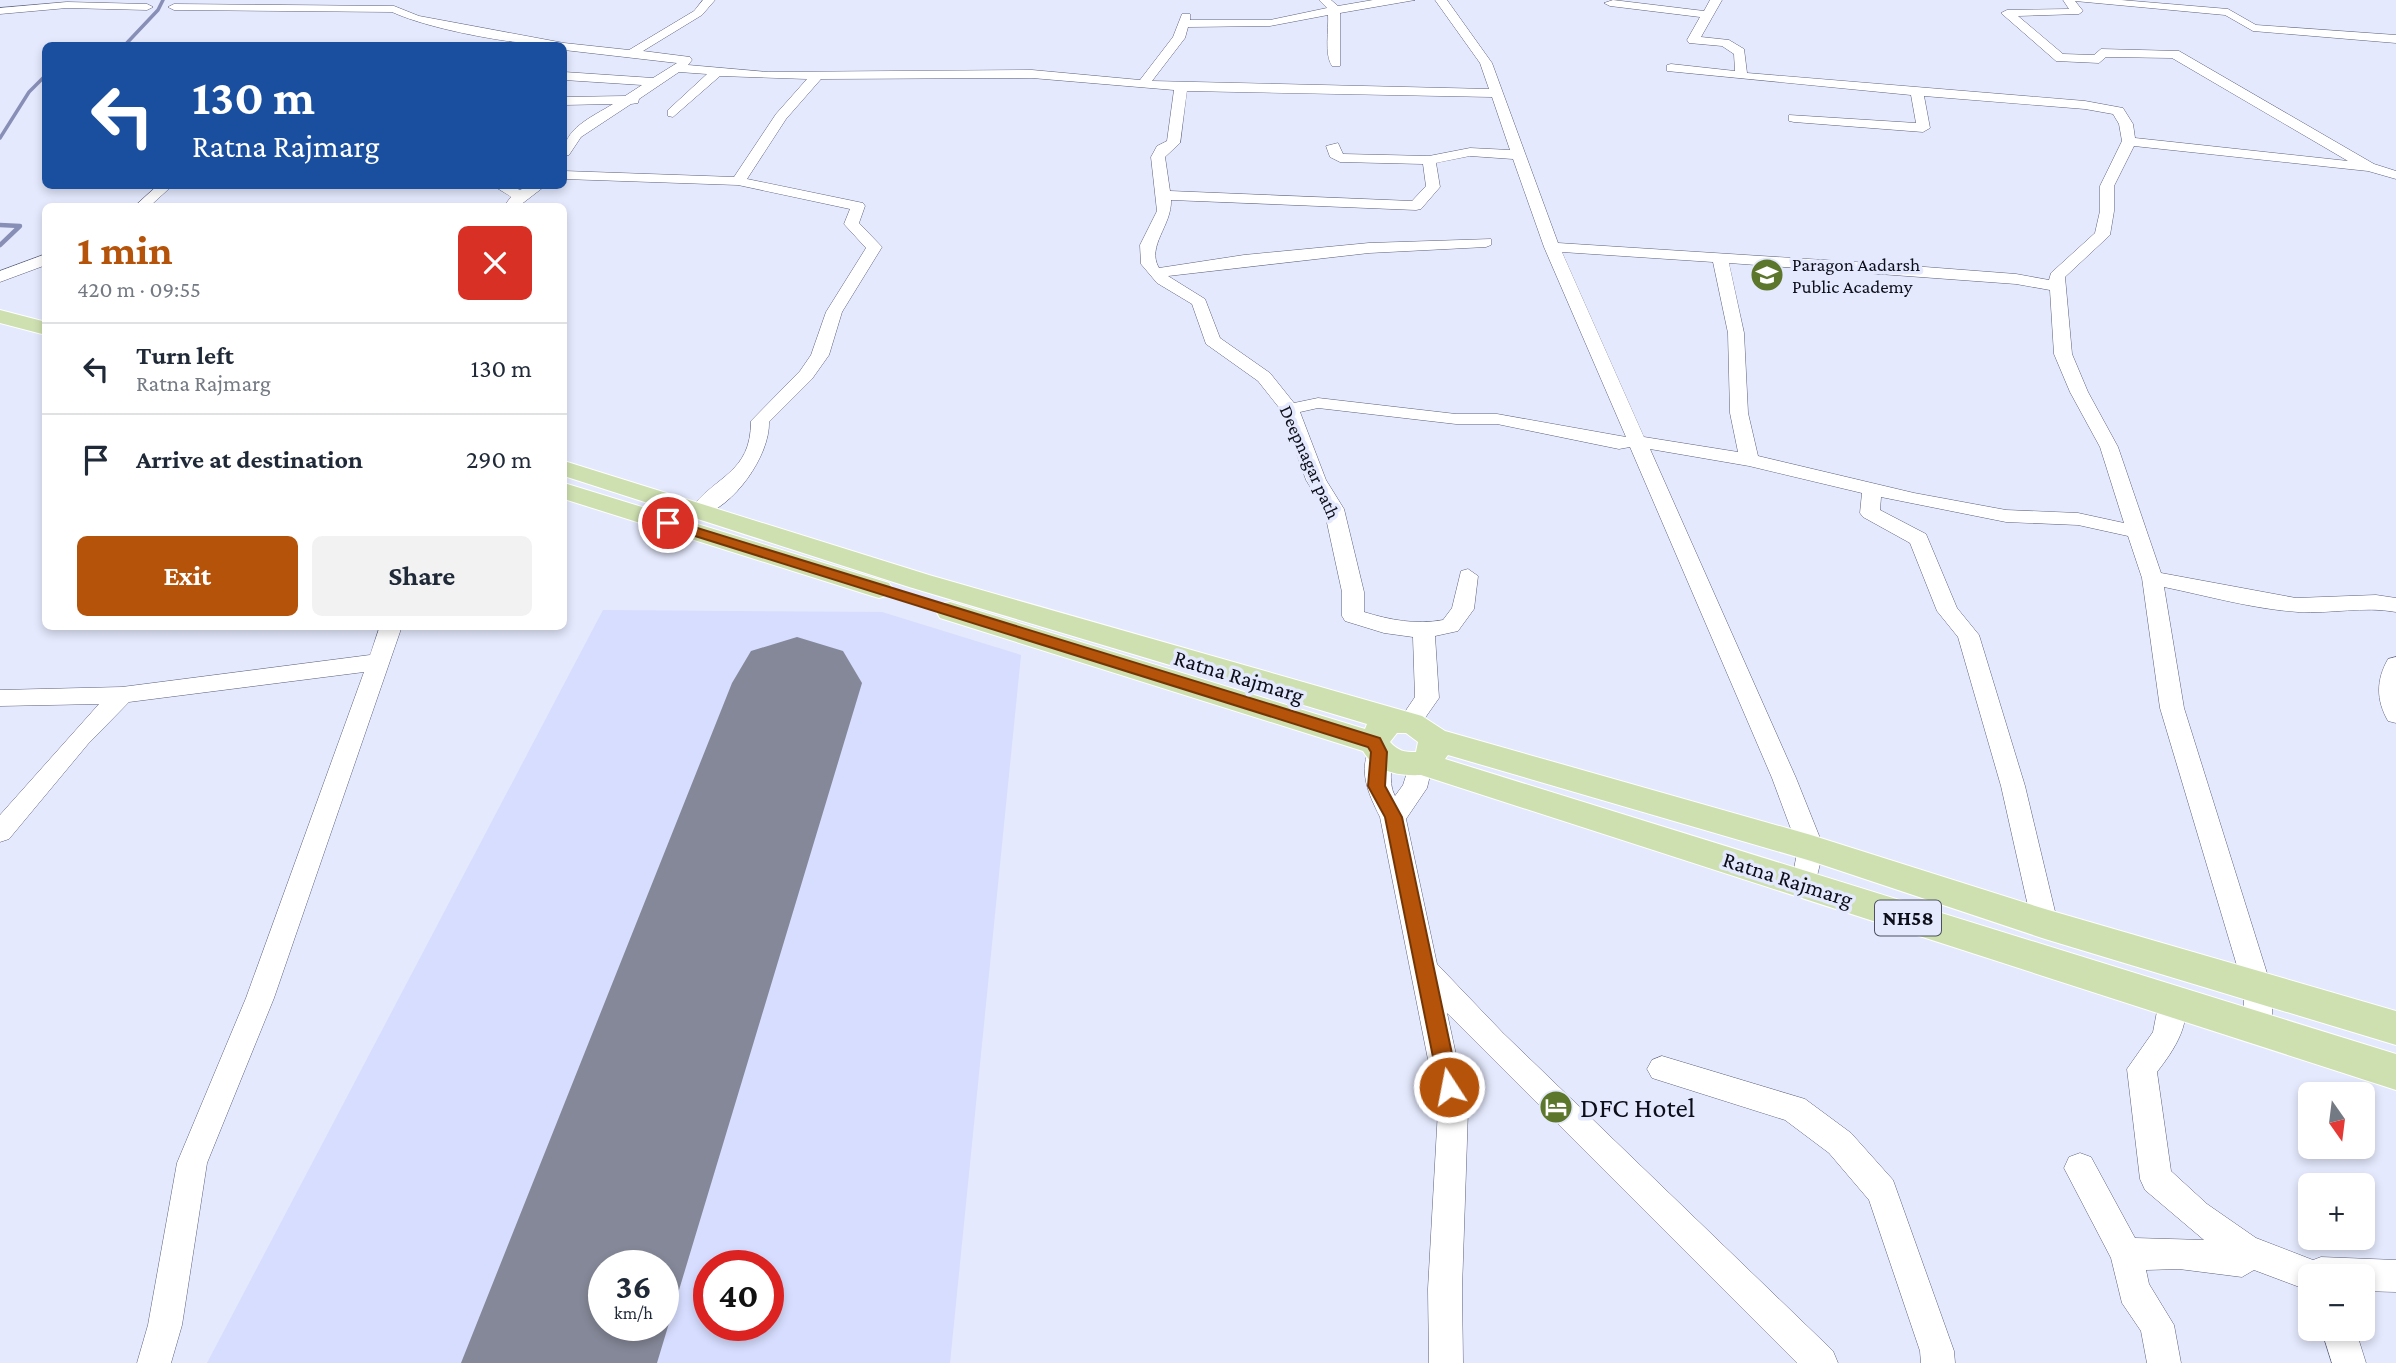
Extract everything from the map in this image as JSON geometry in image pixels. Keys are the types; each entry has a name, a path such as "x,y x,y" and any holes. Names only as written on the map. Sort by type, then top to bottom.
{"main road":[{"path":"0,298 42,311"},
{"path":"0,316 42,328"},
{"name":"Ratna Rajmarg","path":"567,469 932,584 1402,740 1804,884 2396,1072"},
{"name":"Ratna Rajmarg","path":"567,492 1402,740 1811,848 2045,924 2396,1028"}],"street":[{"path":"631,54 698,13 709,0"},
{"path":"1324,0 1335,10"},
{"path":"1143,84 1179,38 1184,20 1270,23 1374,2 1409,0"},
{"path":"1441,0 1451,10 1486,63 1552,247 1596,345 1634,441 1784,778 1811,848 1804,884"},
{"path":"1716,0 1693,40 1726,43 1740,51 1741,75"},
{"path":"2070,0 2068,1 2077,11 2007,13 2060,58 2081,61 2099,59 2101,53 2175,54 2369,167"},
{"path":"2080,0 2228,12 2253,28 2396,39"},
{"path":"1610,3 1708,15"},
{"path":"0,11 67,5 147,7"},
{"path":"174,7 394,9 416,19 541,42"},
{"path":"1335,10 1332,17 1336,36 1331,49 1336,63"},
{"path":"567,46 686,60 653,82 633,100 576,134 567,148"},
{"path":"677,68 817,76 1032,74 1181,87 1496,93"},
{"path":"1671,68 1917,93 2085,105 2118,111 2126,124 2129,141 2108,186 2102,235 2057,276 2063,354 2078,392 2109,447 2152,578 2172,708 2257,986 2259,1028"},
{"path":"673,113 717,72"},
{"path":"567,76 653,82"},
{"path":"738,181 781,117 817,76"},
{"path":"1181,87 1173,143 1162,149 1158,156 1166,195 1163,218 1147,247 1147,259 1155,273 1356,249 1486,242"},
{"path":"1794,118 1923,128 1917,93"},
{"path":"567,101 633,100"},
{"path":"2129,141 2369,167 2396,175"},
{"path":"1333,146 1340,159 1429,160 1470,152 1519,155"},
{"path":"1166,195 1416,206 1433,187 1429,160"},
{"path":"567,175 738,181 858,206 851,224 874,247 834,312 820,355 806,375 760,421 761,431 752,461 731,485 700,510"},
{"path":"145,203 162,189"},
{"path":"516,201 534,189"},
{"path":"1552,247 2016,279 2056,286"},
{"path":"1720,259 1736,334 1739,413 1749,460"},
{"path":"0,277 42,261"},
{"name":"Deepnagar path","path":"1155,273 1172,288 1199,302 1212,340 1264,377 1290,409 1316,480 1334,509 1353,592 1353,616 1384,626 1424,631"},
{"path":"1290,409 1318,403 1456,419 1497,419 1619,443 1634,441 1749,460 1872,490 2006,516 2078,519 2137,532"},
{"path":"1872,490 1870,513 1919,539 1948,611 1968,635 2013,786 2045,924"},
{"path":"1446,1363 1445,1289 1453,1110 1394,817 1377,786 1427,698 1424,631 1450,626 1463,608 1468,576"},
{"path":"2152,578 2287,603 2316,606 2382,601 2396,605"},
{"path":"155,1363 165,1325 192,1163 260,998 390,630"},
{"path":"0,698 122,695 378,662"},
{"path":"2396,665 2391,671 2389,697 2396,715"},
{"path":"1,829 80,738 122,695"},
{"path":"1394,817 1415,788 1402,740"},
{"path":"1426,971 1493,1042 1821,1363"},
{"path":"2171,1000 2167,1036 2142,1069 2156,1179 2196,1215 2246,1251 2298,1270"},
{"path":"1662,1069 1794,1109 1840,1143 1882,1191 1937,1351 1937,1363"},
{"path":"2080,1168 2126,1254 2134,1292 2157,1325 2164,1363"},
{"path":"2126,1254 2179,1253 2242,1261 2246,1251"},
{"path":"2375,1275 2396,1276"},
{"path":"2342,1341 2348,1363"}],"shaded area":[{"path":"603,610 882,612 1021,655 950,1363 207,1363"}],"waterway":[{"path":"128,42 158,10 163,0"},
{"path":"0,138 29,92 42,79"},
{"path":"0,225 20,226 0,245"}],"runway":[{"path":"559,1363 797,683"}],"place":[{"name":"Paragon Aadarsh Public Academy","path":"1767,275"},
{"name":"DFC Hotel","path":"1556,1107"}],"route":[{"path":"668,523 1374,743 1379,752 1377,786 1394,817 1449,1087"}]}
